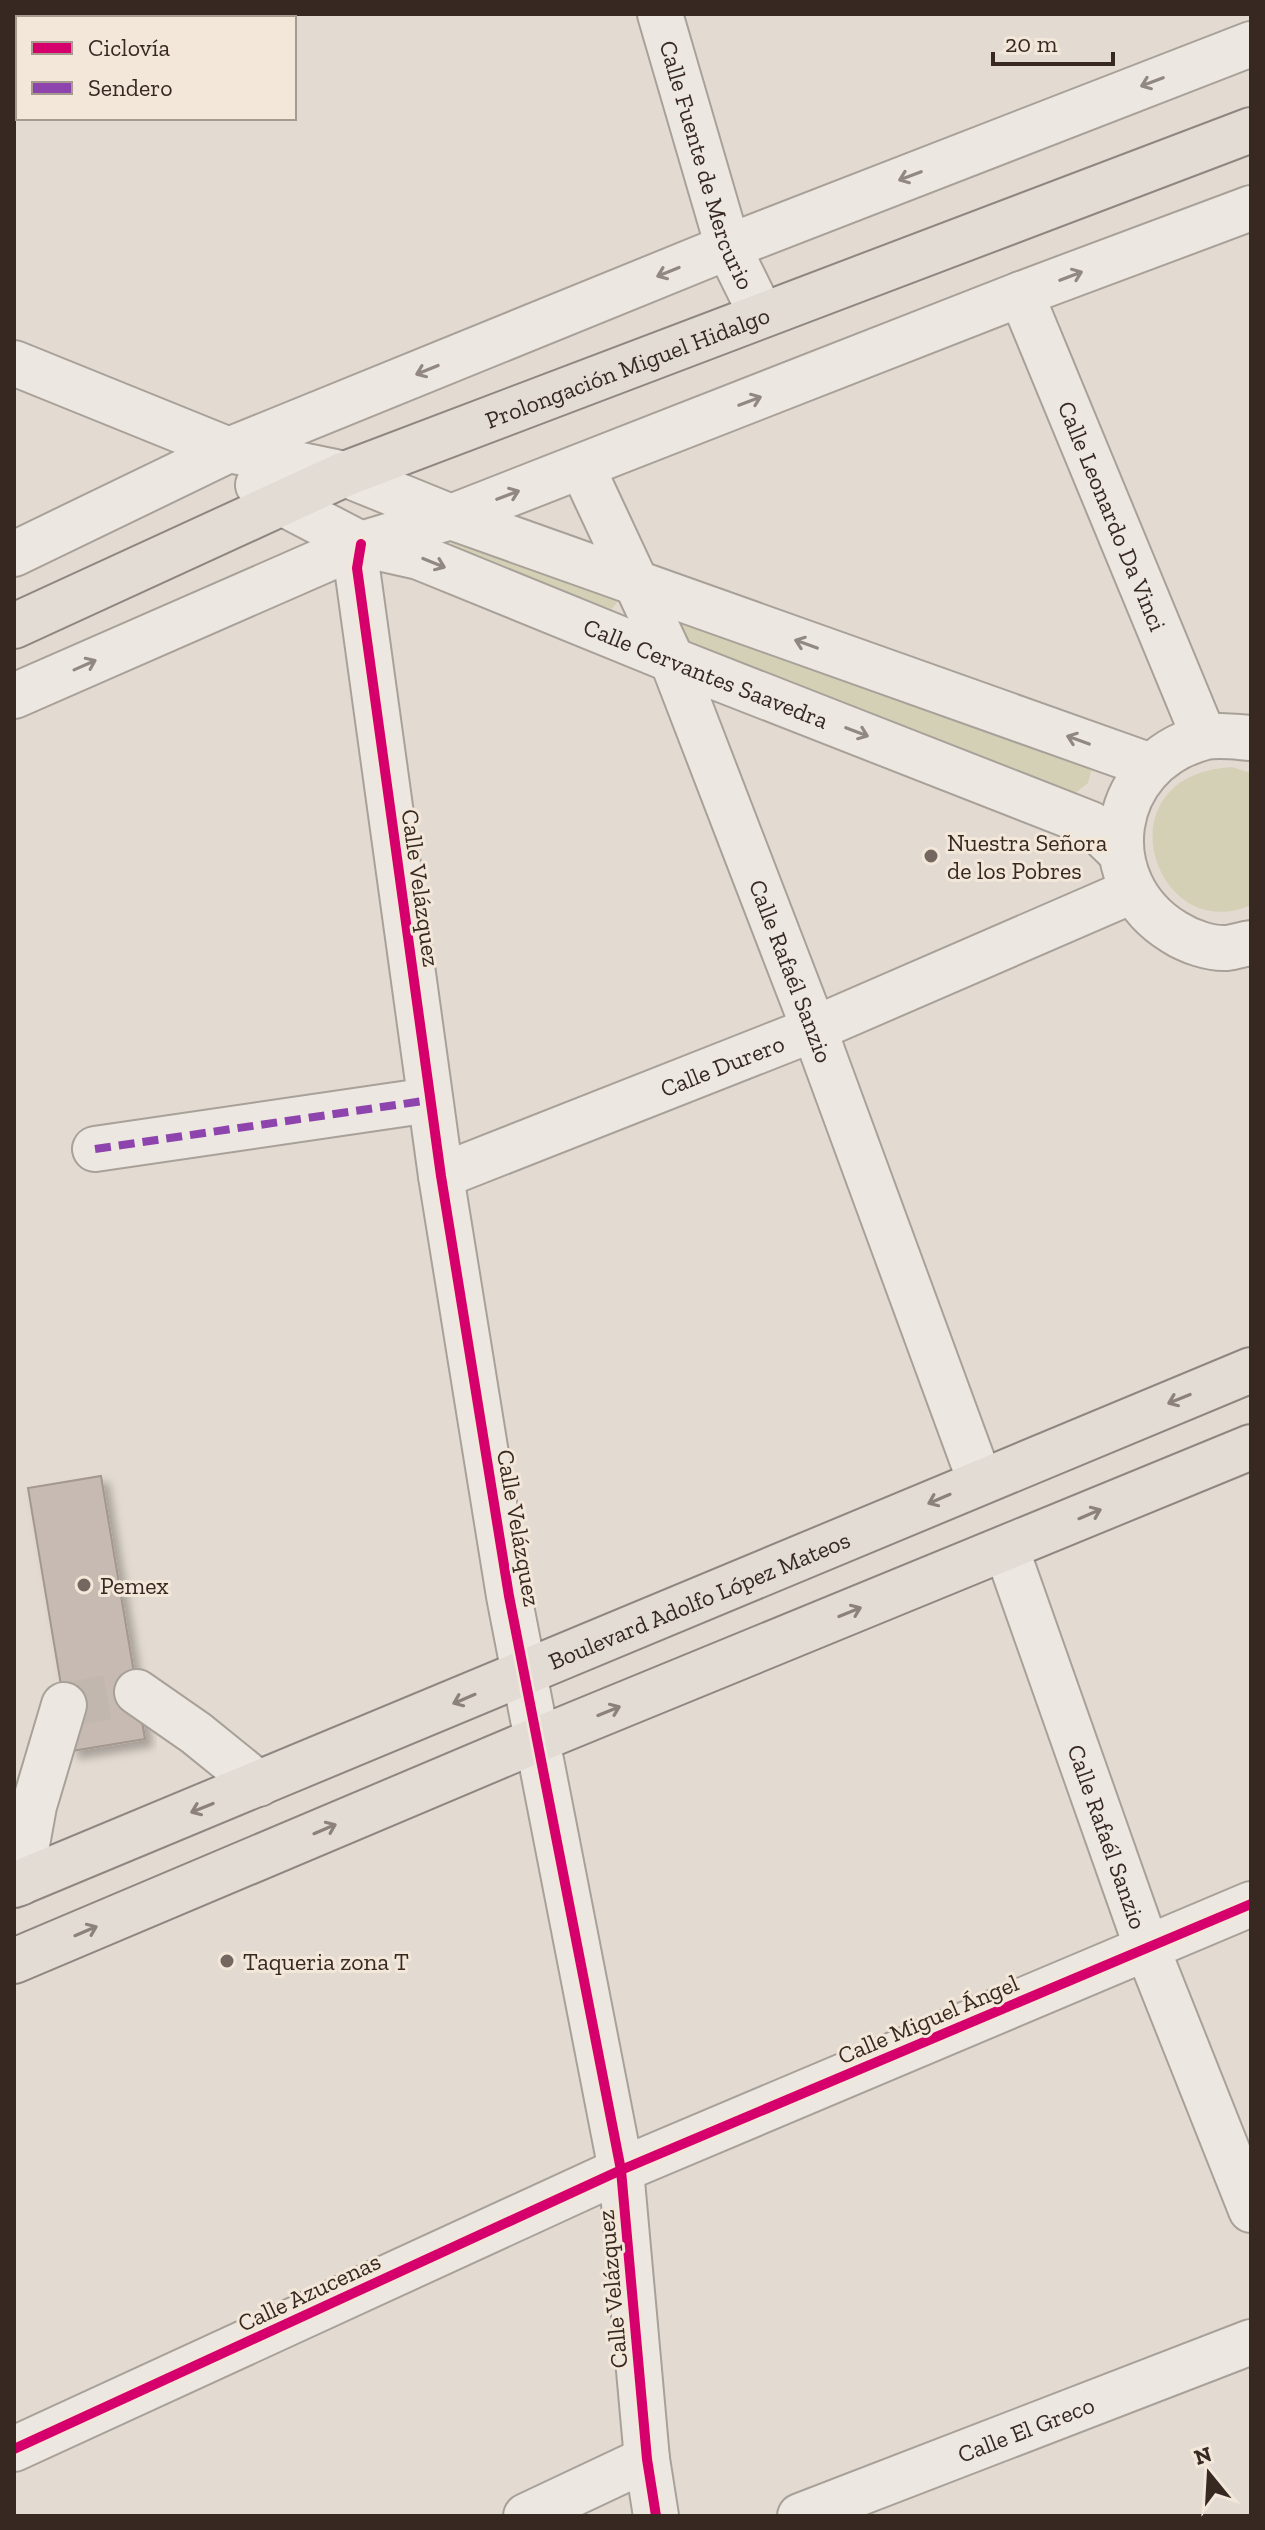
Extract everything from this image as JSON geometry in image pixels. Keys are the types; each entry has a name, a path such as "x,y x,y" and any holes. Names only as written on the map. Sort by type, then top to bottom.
{"main road":[{"name":"Prolongación Miguel Hidalgo","path":"14,626 345,474 1251,130"},
{"name":"Boulevard Adolfo López Mateos","path":"17,1884 1251,1370"},
{"path":"14,1961 537,1740 1251,1447"}],"street":[{"name":"Calle Fuente de Mercurio","path":"660,14 728,247 761,314"},
{"path":"14,554 229,450 728,247 1251,44"},
{"path":"14,696 361,544 451,517 1021,294 1251,208"},
{"name":"Calle Leonardo Da Vinci","path":"1021,294 1204,737"},
{"path":"14,363 229,450 345,474 451,517 1151,766"},
{"name":"Calle Cervantes Saavedra","path":"229,450 257,484 284,504 361,544 419,557 1091,824 1126,871 1154,920 1187,940 1224,948 1251,943"},
{"name":"Calle Rafaél Sanzio","path":"582,467 672,660 814,1029 980,1481"},
{"name":"Calle Velázquez","path":"361,544 357,568 441,1176 506,1581 621,2170 647,2459 656,2516"},
{"path":"1126,871 1123,814 1129,796 1151,766 1170,751 1204,737 1251,738"},
{"name":"Calle Durero","path":"441,1176 814,1029 1126,871"},
{"path":"95,1149 430,1100"},
{"name":"Calle Rafaél Sanzio","path":"1006,1548 1147,1948 1251,2210"},
{"path":"137,1692 196,1733 259,1784"},
{"path":"17,1884 34,1806 64,1705"},
{"name":"Calle Miguel Ángel","path":"621,2170 1251,1904"},
{"name":"Calle Azucenas","path":"14,2449 621,2170"},
{"name":"Calle El Greco","path":"800,2516 1251,2342"},
{"path":"526,2516 647,2459"}],"shaded area":[{"path":"451,530 624,593 612,609 568,595 451,549"},
{"path":"673,609 1093,764 1088,783 1074,794 679,640"},
{"path":"1232,767 1251,773 1251,905 1217,912 1189,903 1167,882 1155,855 1153,826 1165,798 1190,777"}],"building":[{"path":"101,1476 145,1739 72,1751 28,1488"}],"tunnel":[{"path":"64,1705 137,1692"}],"marked path":[{"path":"95,1149 430,1100"}],"cycle path":[{"path":"361,544 357,568 441,1176 509,1596 621,2170 647,2459 656,2516"},
{"path":"14,2449 621,2170 1251,1904"}],"place":[{"name":"Nuestra Señora de los Pobres","path":"931,856"},
{"name":"Pemex","path":"84,1585"},
{"name":"Taqueria zona T","path":"227,1961"}]}
